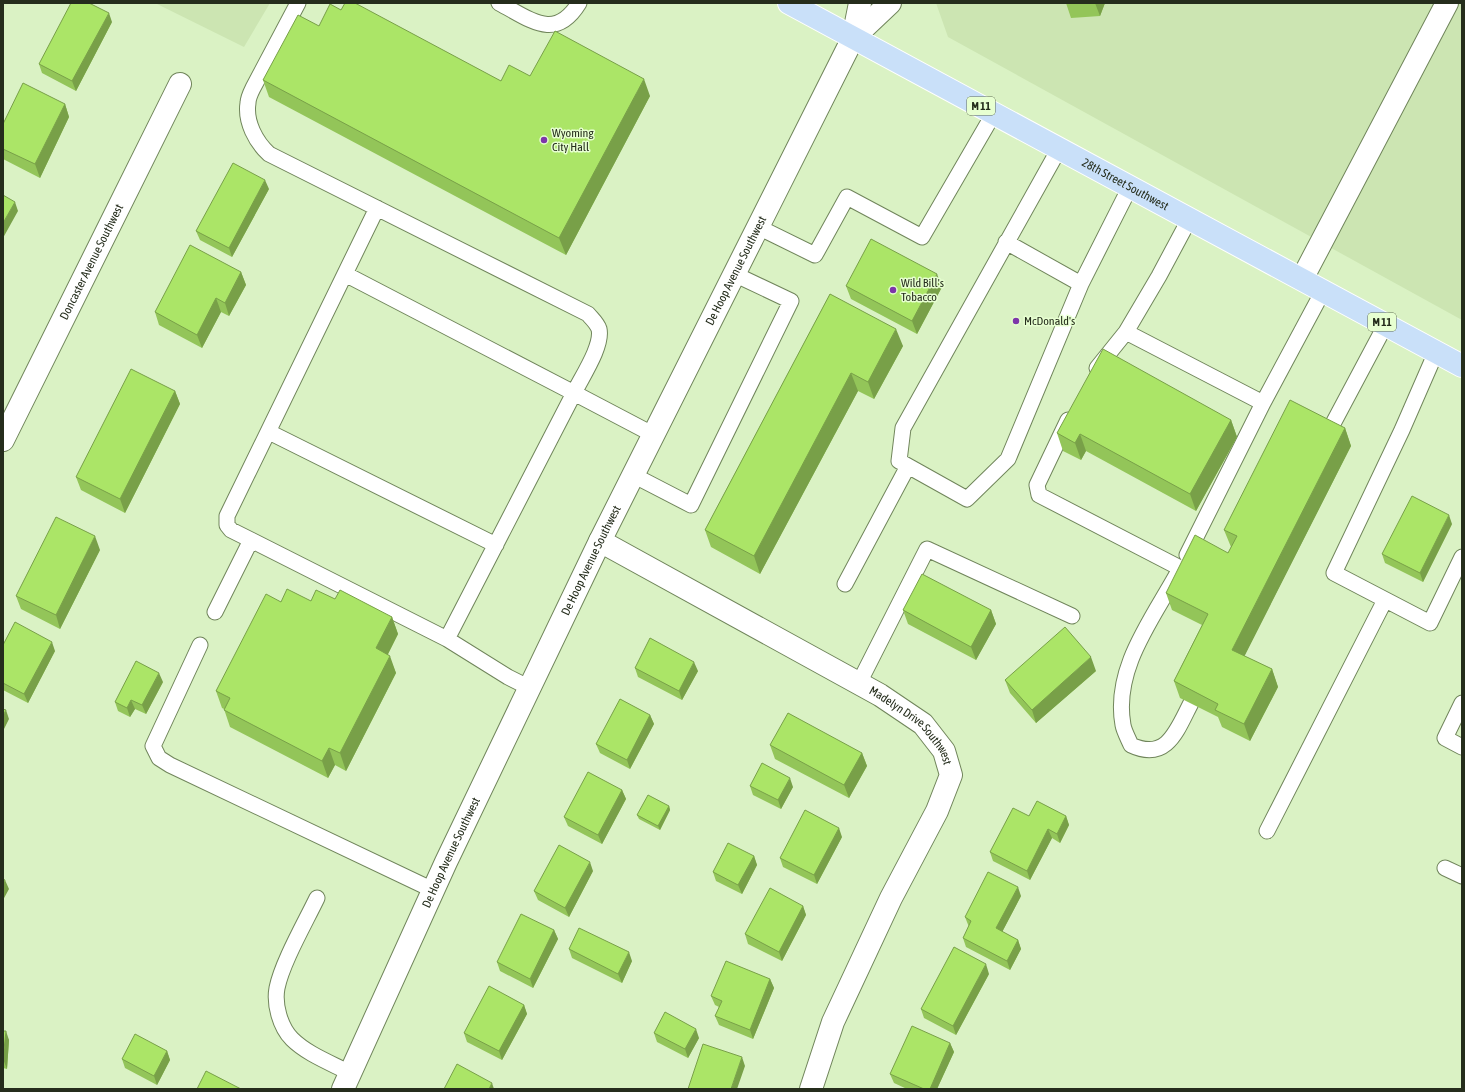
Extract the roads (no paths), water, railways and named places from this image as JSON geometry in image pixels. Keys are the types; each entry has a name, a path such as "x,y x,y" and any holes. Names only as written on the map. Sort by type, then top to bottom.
{"main road":[{"name":"28th Street Southwest","path":"789,3 1462,366"}],"street":[{"path":"853,38 860,3"},
{"path":"853,38 890,3"},
{"path":"1302,279 1447,3"},
{"name":"De Hoop Avenue Southwest","path":"346,1081 433,890 600,542 853,38"},
{"name":"Doncaster Avenue Southwest","path":"3,440 180,84"},
{"name":"Madelyn Drive Southwest","path":"600,542 880,694 923,724 944,751 951,775 937,811 891,898 833,1022 812,1089"}],"lane":[{"path":"298,3 253,88 248,103 253,132 258,144 269,154 588,314 595,321 599,330 599,340 574,393 447,639"},
{"path":"499,3 545,25 556,25 568,17 579,3"},
{"path":"758,227 815,255 847,197 922,237 994,113"},
{"path":"1059,149 903,428 899,461 967,499 1008,459 1081,284 1130,187"},
{"path":"377,208 227,516 227,525 231,530 447,639 508,677 530,688"},
{"path":"1090,377 1126,332 1159,276 1190,218"},
{"path":"1006,242 1081,284"},
{"path":"346,274 654,434"},
{"path":"633,476 691,505 791,301 734,274"},
{"path":"1191,703 1168,743 1159,749 1144,751 1131,745 1123,726 1122,698 1124,678 1134,653 1180,568 1263,404 1323,291"},
{"path":"1328,434 1386,324"},
{"path":"1126,332 1263,404"},
{"path":"1436,352 1402,430 1334,573 1430,623 1462,557"},
{"path":"1073,410 1037,485 1039,494 1180,568"},
{"path":"269,432 496,545"},
{"path":"845,584 908,466"},
{"path":"216,612 251,540"},
{"path":"859,683 927,549 1072,616"},
{"path":"1267,831 1386,600"},
{"path":"200,645 153,746 159,758 170,765 433,890"},
{"path":"1462,703 1445,738 1462,747"},
{"path":"1444,868 1462,876"},
{"path":"317,898 285,965 277,988 276,1011 291,1038 316,1056 346,1081"}],"place":[{"name":"Wyoming City Hall","path":"544,140"},
{"name":"Wild Bill's Tobacco","path":"893,290"},
{"name":"McDonald's","path":"1016,321"}]}
